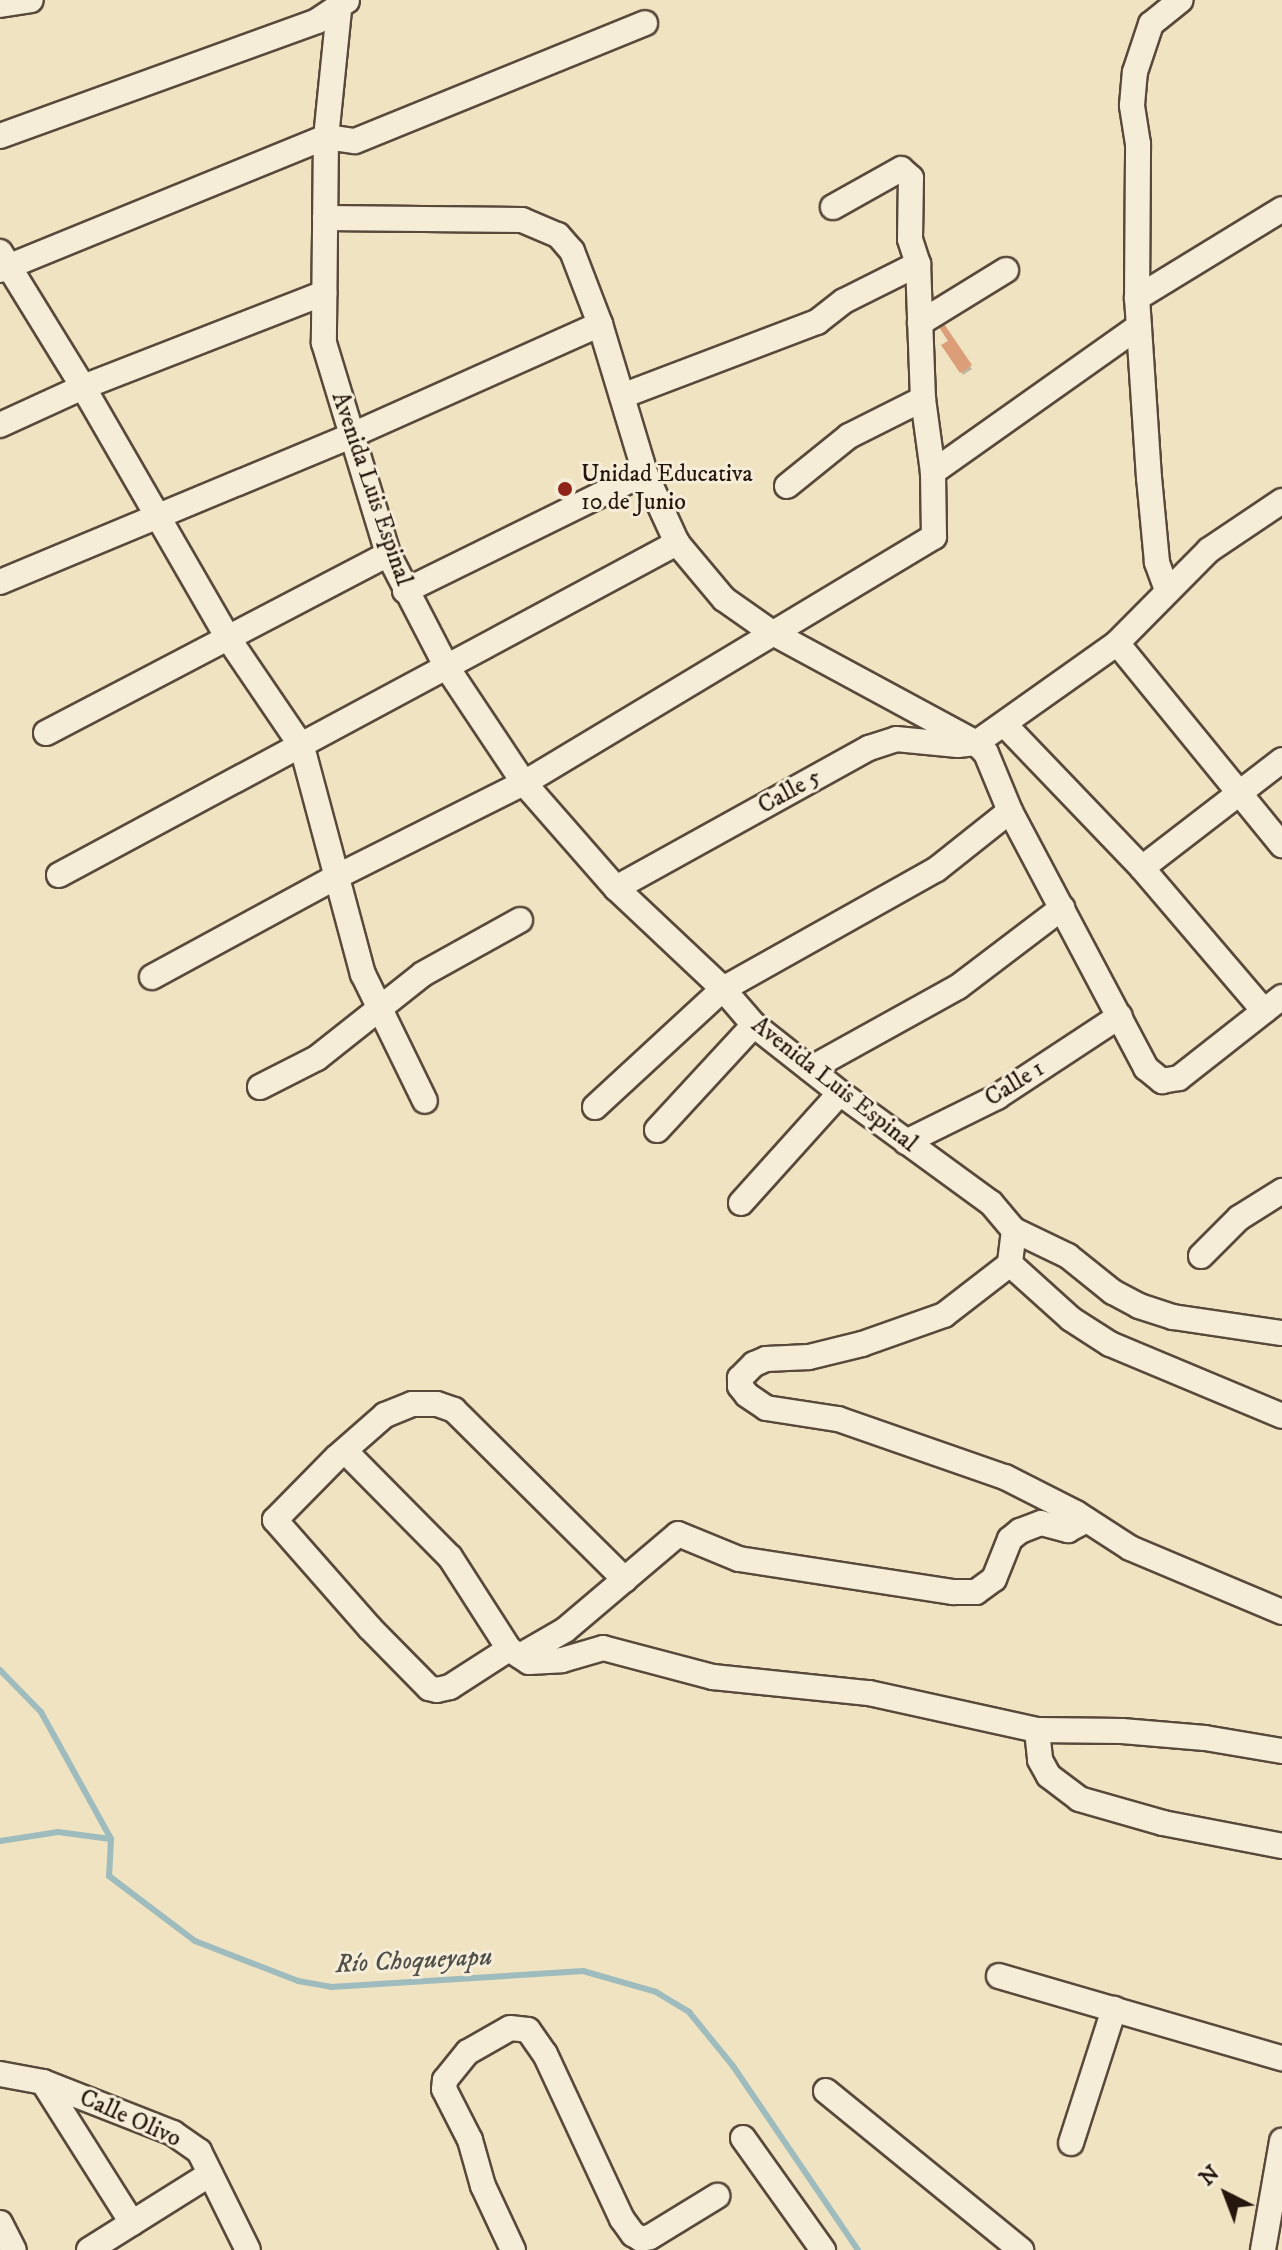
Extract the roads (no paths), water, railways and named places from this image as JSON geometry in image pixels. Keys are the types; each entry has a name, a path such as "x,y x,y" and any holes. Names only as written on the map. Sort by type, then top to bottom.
{"street":[{"path":"0,5 31,0"},
{"path":"1167,590 1153,539 1137,298 1135,72 1151,24 1181,0"},
{"path":"0,136 317,21 344,1"},
{"name":"Avenida Luis Espinal","path":"344,1 326,137 324,343 388,554 405,591 446,666 524,783 616,888 723,989 754,1025 840,1093 991,1203 1014,1230"},
{"path":"425,1101 363,974 302,747 228,638 83,387 3,263 326,137 355,141 645,23"},
{"path":"152,977 336,877 524,783 771,632 934,537 933,472 923,399 918,264 910,239 911,178 905,170 894,172 833,207"},
{"path":"1137,298 1202,254 1282,209"},
{"path":"325,218 522,220 558,235 572,251 600,324 645,473 677,543 724,599 771,632 976,743 990,760 1010,811 1146,1068 1162,1081 1179,1078 1273,1004 1006,726"},
{"path":"622,396 817,322 844,301 918,264"},
{"path":"920,323 1006,270"},
{"path":"0,425 83,387 324,293"},
{"path":"0,582 156,514 350,436 600,324"},
{"path":"933,472 1139,326"},
{"path":"787,486 849,436 923,399"},
{"path":"405,591 645,473"},
{"path":"976,743 1006,726 1117,643 1209,550 1282,501"},
{"path":"59,875 677,543"},
{"path":"46,733 388,554"},
{"path":"1117,643 1282,845"},
{"name":"Calle 5","path":"616,888 869,748 896,739 958,745 976,743"},
{"path":"1142,868 1282,760"},
{"path":"595,1107 723,989 937,869 1010,811"},
{"path":"810,1069 958,987 1062,908"},
{"path":"260,1087 317,1058 423,974 520,920"},
{"name":"Calle 1","path":"906,1142 997,1097 1120,1016"},
{"path":"657,1130 754,1025"},
{"path":"741,1203 840,1093"},
{"path":"1201,1256 1239,1218 1282,1191"},
{"path":"1282,1333 1173,1317 1139,1306 1113,1292 1068,1256 1014,1230 1010,1264 944,1315 862,1344 809,1357 766,1359 754,1364 740,1378 740,1386 747,1395 766,1408 838,1419 924,1446 1005,1477 1087,1520 1130,1548 1282,1612"},
{"path":"1010,1264 1071,1319 1110,1344 1282,1416"},
{"path":"625,1580 454,1410 437,1404 412,1404 385,1415 275,1520 370,1628 429,1688 437,1690 450,1687 514,1652 565,1630 625,1580 678,1534 739,1559 953,1592 976,1592 994,1579 1010,1539 1020,1531 1041,1523 1068,1530 1087,1520"},
{"path":"345,1451 450,1557 514,1652 529,1662 548,1663 603,1648 713,1677 869,1693 923,1702 973,1718 1037,1730 1205,1738 1282,1751"},
{"path":"1037,1730 1040,1760 1049,1776 1079,1799 1163,1823 1282,1846"},
{"path":"999,1976 1282,2058"},
{"path":"1071,2143 1114,2009"},
{"path":"513,2250 483,2186 470,2140 444,2089 445,2080 468,2052 510,2028 528,2030 535,2039 622,2219 641,2239 656,2243 717,2196"},
{"name":"Calle Olivo","path":"0,2074 43,2082 173,2133 199,2151 248,2250"},
{"path":"43,2082 132,2223"},
{"path":"826,2091 1021,2250"},
{"path":"743,2138 823,2250"},
{"path":"1263,2250 1282,2141"},
{"path":"89,2250 210,2174"},
{"path":"0,2223 14,2250"}],"waterway":[{"name":"Río Choqueyapu","path":"0,1670 41,1712 111,1839 109,1876 195,1941 298,1981 331,1987 583,1971 656,1992 689,2012 733,2066 858,2250"},
{"path":"0,1841 58,1832 111,1839"}],"place":[{"name":"Unidad Educativa 10 de Junio","path":"565,489"}]}
